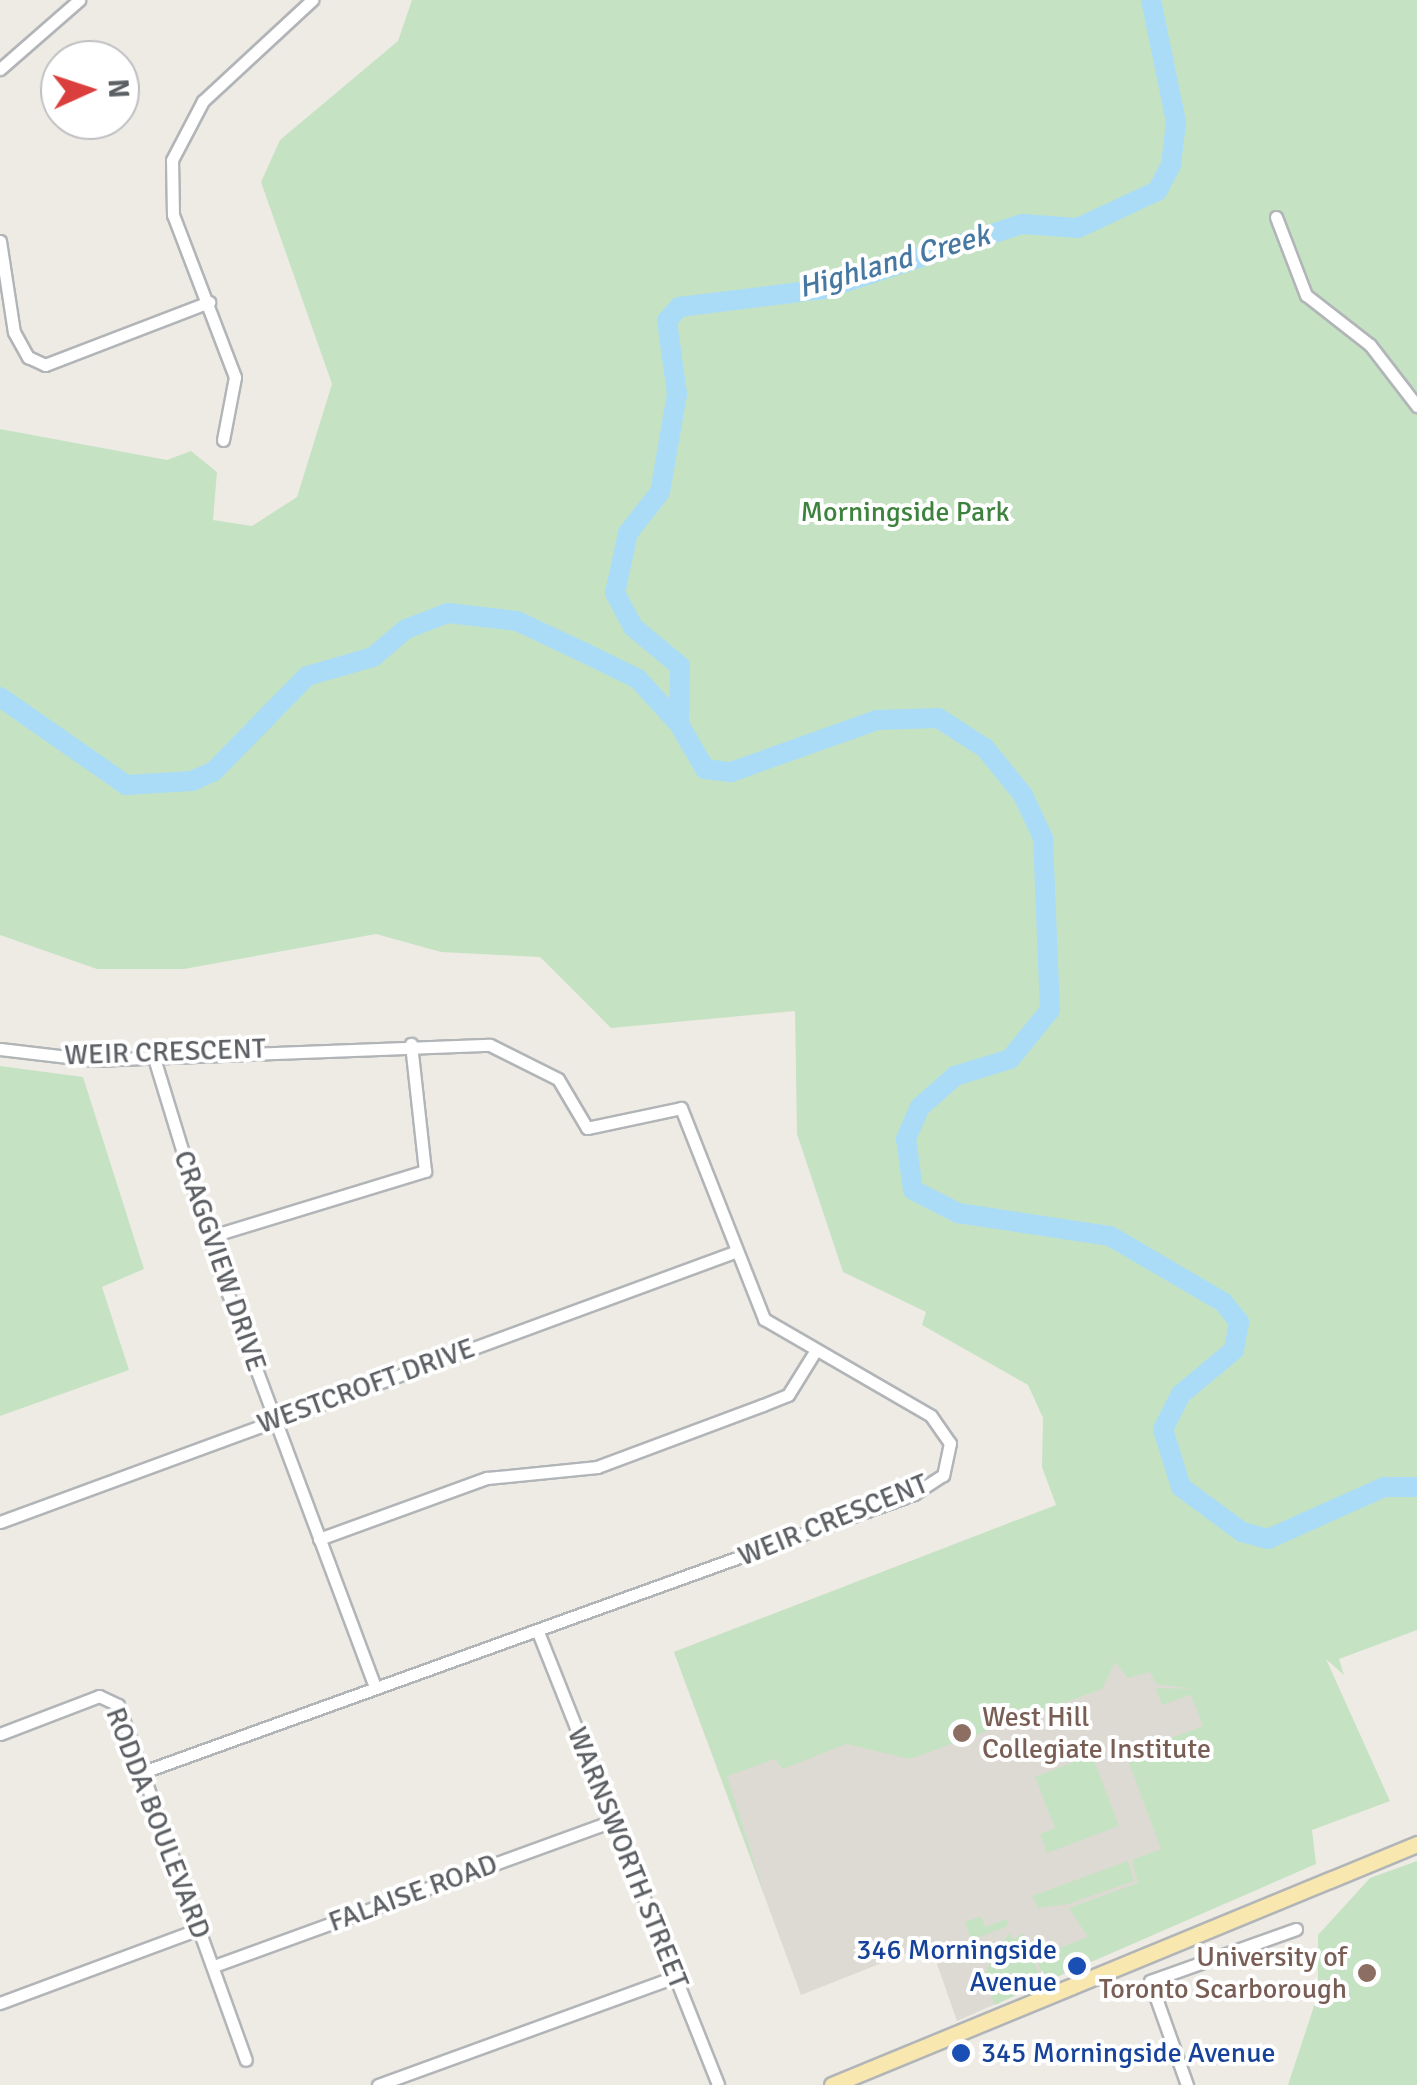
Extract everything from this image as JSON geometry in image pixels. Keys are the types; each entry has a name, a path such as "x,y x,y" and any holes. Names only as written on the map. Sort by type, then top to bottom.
{"main road":[{"path":"832,2085 1417,1844"}],"street":[{"path":"0,69 79,0"},
{"path":"222,440 235,377 173,215 176,145 203,101 312,0"},
{"path":"1276,217 1306,294 1370,345 1417,406"},
{"path":"0,242 14,332 28,357 45,365 209,302"},
{"path":"209,1237 424,1171 429,1144 411,1044"},
{"name":"WEIR CRESCENT","path":"0,1049 154,1058 411,1044 519,1052 558,1080 587,1128 664,1106 688,1112 732,1253 764,1320 943,1427 950,1443 943,1475 914,1494 143,1772"},
{"name":"CRAGGVIEW DRIVE","path":"154,1058 209,1237 375,1688"},
{"name":"WESTCROFT DRIVE","path":"0,1522 732,1253"},
{"path":"319,1539 487,1478 597,1466 762,1406 788,1396 814,1353"},
{"name":"WARNSWORTH STREET","path":"538,1632 718,2085"},
{"name":"RODDA BOULEVARD","path":"0,1734 108,1696 143,1772 246,2060"},
{"name":"FALAISE ROAD","path":"214,1966 613,1821"},
{"path":"1187,2085 1150,1981 1296,1929"},
{"path":"0,2003 199,1930"},
{"path":"378,2085 675,1977"}],"shaded area":[{"name":"West Hill Collegiate Institute","path":"1057,1505 1155,1607 1302,1869 957,2021 930,1944 801,1995 674,1652"}],"green space":[{"name":"Morningside Park","path":"412,0 1417,0 1417,1630 1339,1659 1344,1675 1326,1659 1390,1801 1312,1830 1316,1864 1045,1982 1036,1957 1088,1937 1069,1908 1138,1883 1132,1860 1161,1849 1126,1755 1203,1726 1191,1695 1162,1705 1156,1688 1194,1689 1156,1684 1150,1672 1128,1678 1115,1662 1102,1689 910,1759 846,1744 783,1769 775,1759 727,1776 765,1896 674,1652 1056,1505 1042,1467 1043,1418 1028,1385 922,1325 926,1312 843,1272 797,1134 795,1011 611,1028 540,957 441,952 376,934 184,969 97,969 0,935 0,429 167,460 191,451 217,472 213,520 252,526 297,497 332,384 261,182 280,140 398,41"},
{"path":"0,1066 83,1077 144,1269 102,1287 129,1370 0,1416"},
{"path":"1092,1755 1119,1826 1047,1853 1040,1834 1055,1828 1035,1777"},
{"path":"1128,1861 1134,1881 1068,1904 1038,1908 1032,1896"},
{"name":"University of Toronto Scarborough","path":"1417,1861 1417,2085 1288,2085 1318,1994 1318,1935 1370,1878"},
{"path":"981,1916 985,1927 1007,1919 1008,1926 971,1940 965,1922"},
{"path":"1009,1933 1013,1940 1023,1933 1042,1983 995,2005 983,1976"}],"waterway":[{"name":"Highland Creek","path":"1151,0 1176,122 1171,165 1157,191 1078,228 1022,224 824,289 679,307 667,321 677,394 660,492 628,533 615,593 633,627 680,666 679,724 705,769 731,772 877,720 938,718 985,748 1023,795 1043,838 1050,1010 1010,1059 955,1076 920,1107 906,1139 913,1190 958,1213 1110,1236 1223,1302 1239,1322 1234,1350 1181,1394 1163,1429 1181,1487 1242,1532 1268,1539 1384,1487 1417,1487"},
{"path":"0,697 126,785 192,781 214,771 307,676 373,657 406,629 448,613 517,621 583,652 638,679 679,724"}],"place":[{"name":"West Hill Collegiate Institute","path":"962,1733"},
{"name":"346 Morningside Avenue","path":"1077,1966"},
{"name":"University of Toronto Scarborough","path":"1367,1973"},
{"name":"345 Morningside Avenue","path":"961,2053"}]}
